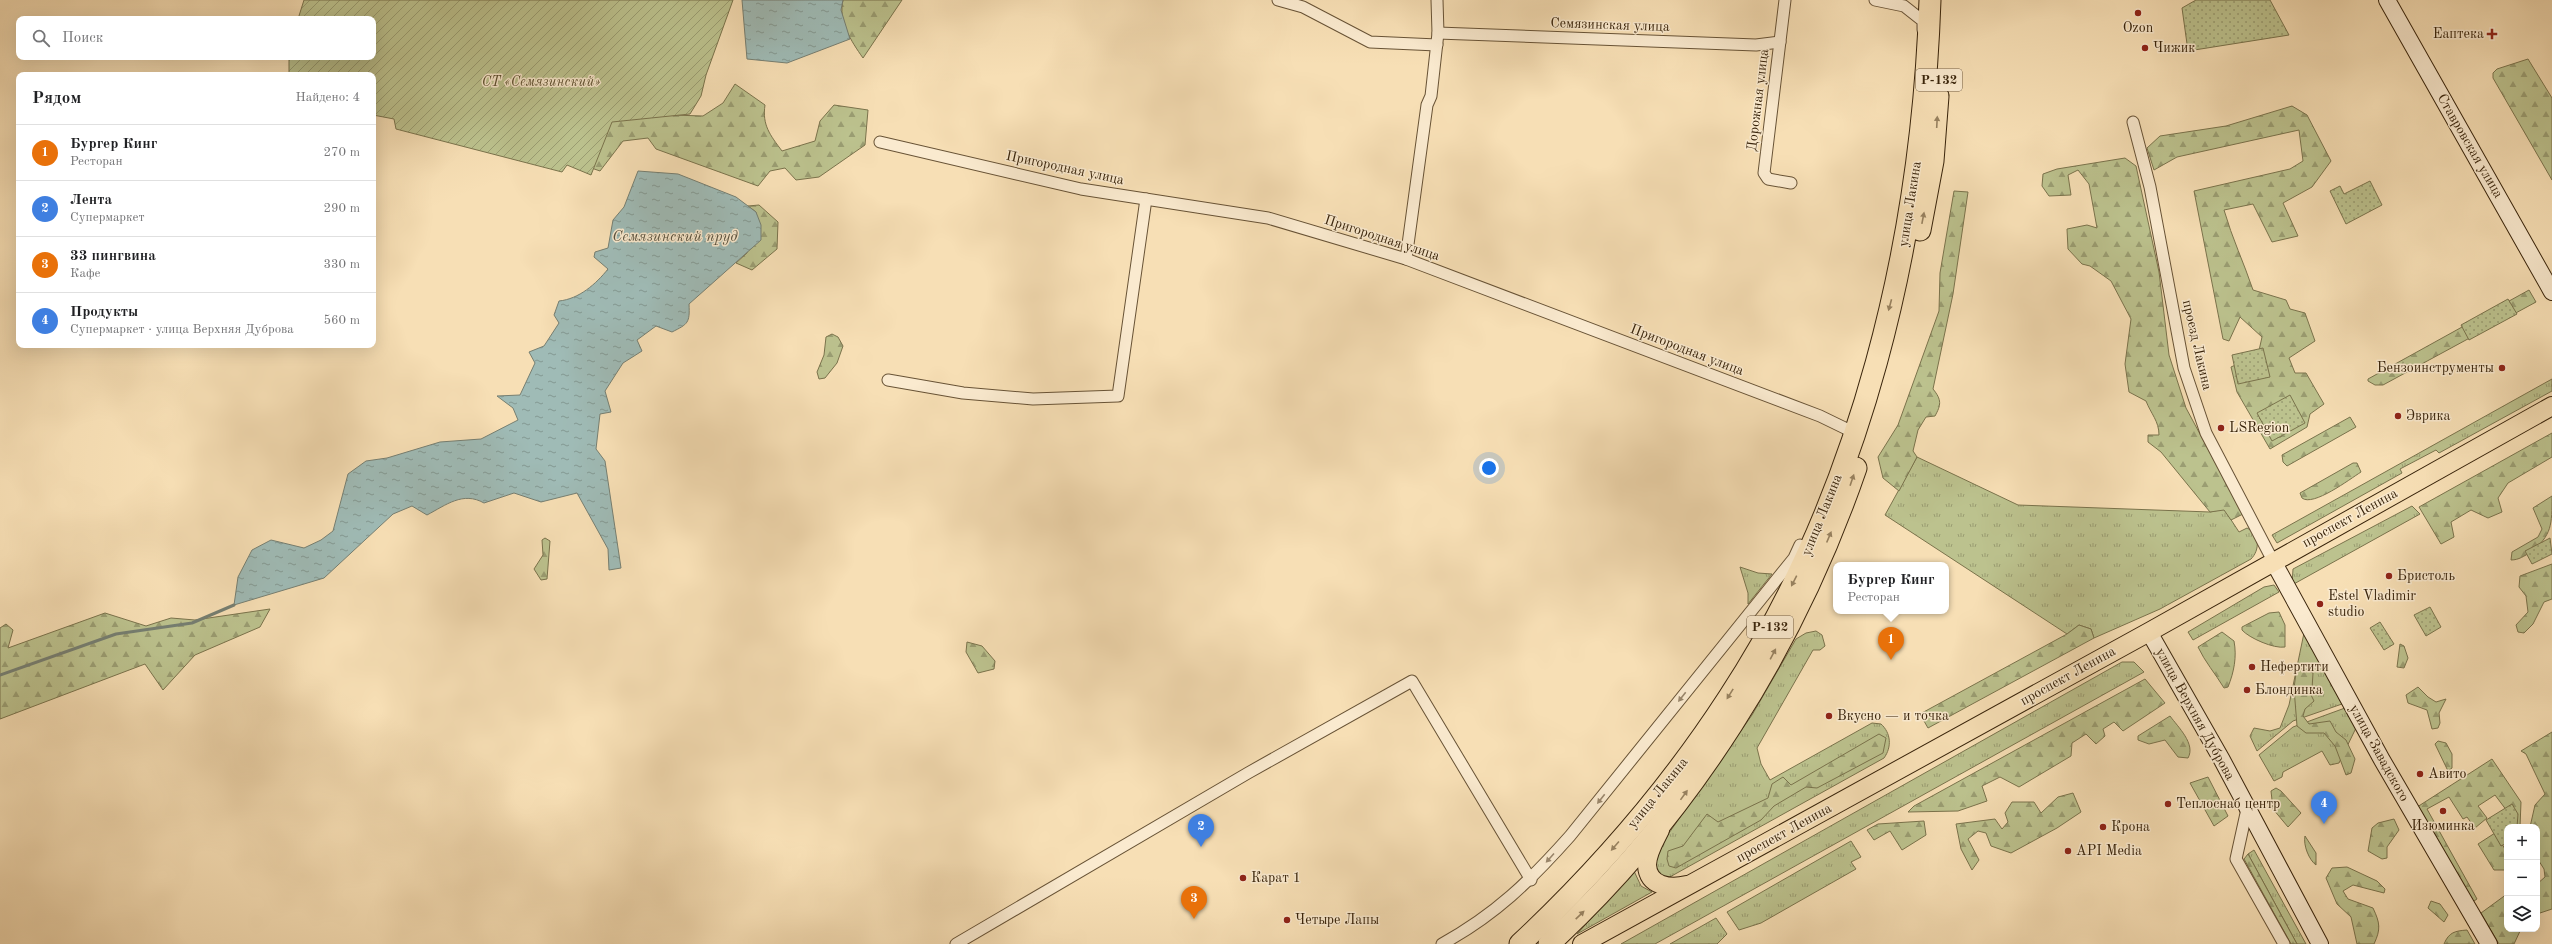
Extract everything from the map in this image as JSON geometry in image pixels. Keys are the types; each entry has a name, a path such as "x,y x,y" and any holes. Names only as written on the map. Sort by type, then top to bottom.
{"highway":[{"name":"улица Лакина","path":"1520,944 1588,877 1658,794 1730,695 1768,630 1802,564 1855,432 1900,268 1918,161 1927,80 1930,0"},
{"name":"улица Лакина","path":"1551,943 1605,890 1661,827 1697,776 1754,689 1804,596 1843,504 1860,456 1907,298 1929,186 1936,130 1943,0"}],"main road":[{"name":"проспект Ленина","path":"1582,944 2149,632 2273,561 2552,406"},
{"path":"1661,827 1648,858 1648,872 1652,878 1669,888 1696,882"},
{"path":"1551,943 1549,930 1555,910"},
{"path":"1527,944 1555,910"}],"street":[{"path":"1278,0 1310,10 1370,42 1437,45"},
{"path":"1406,259 1437,45 1437,0"},
{"name":"Дорожная улица","path":"1785,0 1764,173 1768,179 1791,183"},
{"path":"1875,0 1904,6 1923,21 1927,80"},
{"name":"Ставровская улица","path":"2386,0 2552,292"},
{"name":"Семязинская улица","path":"1438,33 1756,45 1780,42"},
{"name":"проезд Лакина","path":"2133,122 2150,187 2184,368 2206,433 2273,561"},
{"name":"Пригородная улица","path":"880,142 1081,189 1268,218 1406,259 1820,416 1855,432"},
{"path":"888,380 963,393 1033,399 1118,396 1146,199"},
{"path":"1442,944 1478,923 1531,880 1591,811 1794,558 1818,513 1831,494"},
{"name":"улица Завадского","path":"2273,561 2382,760 2489,944"},
{"name":"улица Верхняя Дуброва","path":"2149,632 2222,760 2320,944"},
{"path":"956,944 1248,773 1412,681 1531,880"},
{"path":"2247,809 2236,859 2284,944"}],"green space":[{"name":"СТ «Семязинский»","path":"304,0 733,0 706,75 701,96 690,114 612,122 591,175 567,165 562,172 396,129 394,119 376,116 376,72 289,72 289,60 376,60 376,16 299,16"},
{"path":"843,0 902,0 863,58 850,38 844,23 842,16"},
{"path":"2196,0 2270,0 2289,35 2188,51 2182,8"},
{"path":"2528,59 2552,98 2552,180 2493,78 2493,73 2497,69"},
{"path":"735,84 765,105 764,112 768,130 782,151 815,141 820,121 834,105 868,110 865,145 819,177 796,180 785,168 770,171 758,186 656,149 648,138 623,141 600,171 580,164 610,113 703,116 723,103"},
{"path":"2292,106 2307,115 2331,161 2312,187 2283,203 2298,236 2272,242 2253,204 2224,210 2253,290 2286,300 2290,309 2305,313 2315,341 2289,358 2295,373 2306,373 2324,404 2310,414 2307,427 2270,449 2237,392 2231,367 2258,355 2262,337 2240,317 2229,341 2223,339 2194,191 2290,169 2303,161 2299,130 2177,157 2154,170 2147,148 2160,136 2226,126","holes":["2276,415 2286,424 2281,437 2277,437 2270,426 2259,418"]},
{"path":"2125,158 2136,166 2159,272 2169,355 2186,408 2243,514 2231,520 2224,510 2210,512 2161,452 2148,442 2148,435 2159,435 2159,430 2146,401 2129,392 2125,364 2131,319 2111,281 2090,266 2082,264 2068,249 2067,229 2087,225 2097,228 2089,184 2078,170 2068,175 2071,195 2049,196 2042,186 2043,174 2057,169"},
{"path":"2370,181 2382,205 2346,224 2330,191 2340,186 2344,194"},
{"path":"1954,191 1968,192 1953,294 1933,389 1940,402 1935,416 1926,417 1918,430 1913,451 1917,457 1899,491 1883,478 1878,457 1898,425 1939,311 1940,273"},
{"path":"759,205 778,222 777,249 752,270 736,263 747,253 756,212 748,206"},
{"path":"2529,290 2536,302 2383,385 2375,385 2368,381 2368,379"},
{"path":"2508,299 2517,314 2469,340 2461,325"},
{"path":"832,334 838,337 843,346 837,363 825,378 819,379 817,372 824,355 826,337"},
{"path":"2263,348 2270,377 2238,384 2232,355"},
{"path":"2552,379 2552,391 2439,453 2436,450 2400,469 2402,473 2277,543 2272,535"},
{"path":"2290,395 2305,423 2272,441 2257,413"},
{"path":"2350,417 2356,427 2287,466 2283,462 2282,455"},
{"path":"2552,433 2552,457 2508,483 2498,498 2502,512 2488,518 2471,510 2451,522 2454,537 2441,544 2419,507"},
{"path":"1917,457 2018,505 2210,512 2224,509 2239,532 2247,528 2254,534 2257,542 2256,551 2251,559 2160,609 2094,638 2091,629 2079,625 2067,634 1885,515"},
{"path":"2353,463 2357,463 2361,472 2323,496 2307,500 2302,498 2300,493"},
{"path":"2552,496 2552,515 2547,534 2538,546 2531,552 2519,559 2511,560 2512,552 2538,537 2542,529 2533,508"},
{"path":"2412,506 2420,514 2292,585 2293,569"},
{"path":"545,538 550,541 547,579 541,580 534,569 543,555 542,540"},
{"path":"2550,538 2552,554 2532,564 2525,551"},
{"path":"2552,564 2552,599 2544,602 2533,624 2524,633 2518,632 2516,625 2528,612 2526,596 2519,587 2520,576"},
{"path":"1740,567 1758,573 1772,574 1748,604 1748,593"},
{"path":"2274,585 2279,592 2193,640 2188,632 2264,587"},
{"path":"2430,607 2441,627 2426,636 2414,615"},
{"path":"270,609 260,627 195,655 163,690 145,664 0,719 0,628 6,624 13,630 8,648 105,613 146,626 171,618 195,620"},
{"path":"2279,612 2285,625 2285,647 2262,642 2242,630 2242,627 2269,613"},
{"path":"2380,622 2394,644 2384,650 2370,628"},
{"path":"2079,625 2091,629 2094,638 1928,728 1920,714 2067,634"},
{"path":"1816,631 1822,635 1825,646 1820,650 1813,650 1757,748 1761,764 1770,780 1872,723 1881,724 1887,732 1889,745 1887,754 1884,758 1668,878 1657,876 1655,855 1662,843 1752,715 1796,639 1806,633"},
{"path":"2222,632 2234,641 2235,653 2230,681 2228,687 2224,688 2198,647"},
{"path":"2304,633 2342,704 2293,721 2257,751 2250,736 2254,728 2270,731 2280,728 2289,705"},
{"path":"967,642 982,646 995,661 994,669 978,673 966,652"},
{"path":"2400,644 2404,646 2408,658 2404,668 2397,667"},
{"path":"2122,662 2134,662 2144,672 1655,944 1621,944"},
{"path":"2297,666 2313,673 2312,689 2309,691 2314,701 2305,709 2303,716 2309,724 2330,721 2336,732 2346,740 2355,759 2351,773 2346,775 2335,746 2324,733 2306,733 2297,726 2294,688"},
{"path":"2145,679 2165,703 2123,731 2114,722 2103,729 2105,736 2096,744 2086,734 2072,743 2071,756 2019,787 2000,777 1982,786 1987,801 1958,811 1908,812 1914,806"},
{"path":"2418,687 2428,697 2436,702 2446,699 2439,713 2440,723 2438,728 2432,729 2427,710 2408,703 2406,695"},
{"path":"2345,708 2356,728 2339,763 2330,765 2322,751 2283,772 2282,777 2274,781 2259,755 2293,727"},
{"path":"2170,716 2188,741 2190,753 2188,758 2178,757 2165,740 2149,744 2138,740 2138,736"},
{"path":"2552,732 2552,909 2540,913 2540,881 2545,877 2544,869 2540,863 2540,824 2531,824 2535,805 2545,794 2526,754 2521,751"},
{"path":"1879,734 1886,738 1883,753 1817,788 1806,787 1774,806 1761,820 1676,868 1669,866 1667,859 1668,851 1683,846 1707,814 1718,822 1768,798 1772,784 1783,777 1791,785"},
{"path":"2438,741 2446,743 2452,754 2452,768 2448,771 2435,744"},
{"path":"2492,759 2521,802 2520,824 2509,824 2507,811 2495,795 2478,806 2487,818 2475,828 2467,817 2463,819 2449,797 2427,809 2477,899 2468,905 2414,809"},
{"path":"2208,777 2228,816 2214,826 2190,783"},
{"path":"2276,788 2281,791 2301,813 2288,827 2273,809 2271,791"},
{"path":"2073,793 2081,812 2057,828 2011,853 1991,846 1986,833 1978,831 1968,839 1979,860 1972,870 1961,849 1956,824 1995,819 2002,829 2008,822 2005,813 2012,802 2034,802 2041,813 2058,797"},
{"path":"2512,804 2518,814 2517,824 2504,824 2504,844 2501,846 2486,820"},
{"path":"2394,819 2399,830 2387,847 2387,858 2382,859 2368,851 2372,828 2378,823"},
{"path":"1924,821 1926,835 1902,850 1890,831 1874,840 1867,830 1878,824"},
{"path":"2495,833 2504,847 2504,870 2494,870 2478,844"},
{"path":"2305,836 2316,853 2316,865 2313,863 2307,852"},
{"path":"1851,841 1861,857 1851,862 1856,869 1761,923 1739,930 1727,912"},
{"path":"2254,850 2306,944 2297,944 2248,854"},
{"path":"2248,854 2297,944 2291,944 2244,859"},
{"path":"2347,867 2377,881 2385,889 2384,893 2353,885 2343,891 2348,899 2373,908 2379,926 2374,944 2357,944 2351,917 2337,904 2326,878 2332,868"},
{"path":"1634,871 1641,886 1652,892 1577,934"},
{"path":"2504,896 2504,932 2520,932 2514,944 2499,944 2481,913"},
{"path":"2431,901 2440,904 2448,915 2444,922 2428,908"},
{"path":"1716,918 1727,934 1717,944 1670,944"},
{"path":"2467,930 2475,944 2444,944 2448,937 2453,933"}],"water":[{"path":"742,0 843,0 841,10 850,39 787,63 747,59"},
{"name":"Семязинский пруд","path":"638,171 678,174 736,197 756,212 761,225 761,240 689,304 689,315 685,325 672,332 656,326 637,340 642,351 623,363 605,391 611,412 600,414 596,449 605,461 621,568 609,570 608,549 577,493 541,502 514,493 484,503 469,498 462,499 448,504 427,515 412,506 393,514 324,578 234,605 238,577 252,550 271,540 304,548 321,540 333,531 348,474 366,461 387,458 440,442 481,439 518,420 513,408 497,396 520,395 535,363 529,352 544,346 559,323 554,315 559,301 566,300 580,294 598,280 608,269 594,257 595,252 608,248 613,220 624,207"}],"waterway":[{"path":"0,675 116,634 192,623 234,605"}],"place":[{"name":"Ozon","path":"2138,13"},
{"name":"Еаптека","path":"2492,34"},
{"name":"Чижик","path":"2145,48"},
{"name":"Бензоинструменты","path":"2502,368"},
{"name":"Эврика","path":"2398,416"},
{"name":"LSRegion","path":"2221,428"},
{"name":"Бристоль","path":"2389,576"},
{"name":"Estel Vladimir studio","path":"2320,604"},
{"name":"Бургер Кинг","path":"1891,660"},
{"name":"Нефертити","path":"2252,667"},
{"name":"Блондинка","path":"2247,690"},
{"name":"Вкусно — и точка","path":"1829,716"},
{"name":"Авито","path":"2420,774"},
{"name":"Теплоснаб центр","path":"2168,804"},
{"name":"Изюминка","path":"2443,811"},
{"name":"Продукты","path":"2324,824"},
{"name":"Крона","path":"2103,827"},
{"name":"Лента","path":"1201,847"},
{"name":"API Media","path":"2068,851"},
{"name":"Карат 1","path":"1243,878"},
{"name":"33 пингвина","path":"1194,919"},
{"name":"Четыре Лапы","path":"1287,920"}]}
